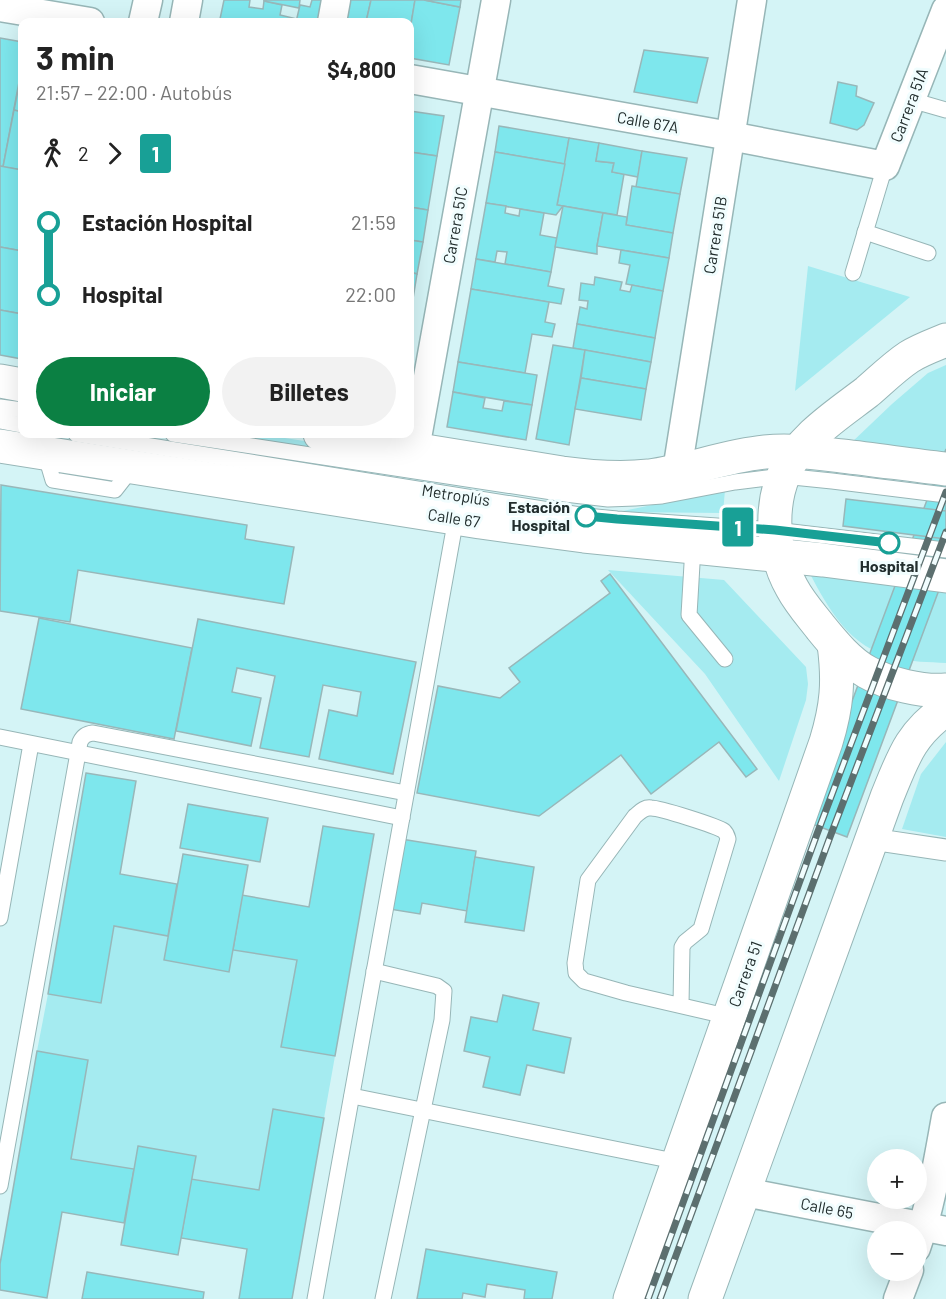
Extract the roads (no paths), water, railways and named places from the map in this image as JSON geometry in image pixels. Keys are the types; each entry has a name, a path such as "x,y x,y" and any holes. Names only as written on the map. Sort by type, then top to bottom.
{"main road":[{"path":"946,340 909,357 816,433 790,464 776,506 776,543 784,572 791,588 834,644 868,673 895,684 925,690 946,690"},
{"path":"0,381 18,384"},
{"path":"345,438 590,476 648,476 772,452 790,464 946,469"},
{"name":"Calle 67","path":"0,446 46,443 134,467 584,536 693,547 776,543 946,576"},
{"name":"Carrera 51","path":"630,1299 818,767 832,722 838,689 834,644"},
{"path":"705,1299 887,797 912,741 935,716 946,709"}],"street":[{"path":"145,18 148,0"},
{"path":"185,18 188,0"},
{"path":"333,18 336,0"},
{"name":"Carrera 51C","path":"415,449 496,0"},
{"name":"Carrera 51B","path":"677,471 752,0"},
{"path":"0,7 66,18"},
{"name":"Carrera 51A","path":"885,166 946,10"},
{"name":"Calle 67A","path":"414,81 730,136 885,166"},
{"path":"872,839 946,850"},
{"path":"929,1235 946,1117"},
{"name":"Calle 65","path":"744,1192 929,1235"},
{"path":"898,1299 905,1281"}],"lane":[{"path":"911,100 946,110"},
{"path":"853,273 885,166"},
{"path":"865,232 928,253"},
{"path":"0,407 18,409"},
{"path":"0,421 18,424"},
{"name":"Metroplús","path":"101,438 586,516 776,543 946,550"},
{"name":"Metroplús","path":"199,438 554,493 608,499 662,496 735,482 790,464 832,481 946,495"},
{"path":"315,1299 456,518"},
{"path":"693,547 689,615 725,659"},
{"path":"0,1186 82,737 93,733 406,794"},
{"path":"0,737 402,818"},
{"path":"0,918 31,744"},
{"path":"681,1005 682,947 701,930 728,839 722,830 651,807 635,816 588,880 576,973 584,981 626,993 730,1017"},
{"path":"374,971 437,986 444,991 442,1020 383,1299"},
{"path":"352,1096 679,1162"}],"railway":[{"path":"648,1299 817,834 946,492"},
{"path":"660,1299 830,837 946,532"}],"place":[{"name":"Estación Hospital","path":"586,516"},
{"name":"Hospital","path":"889,543"}]}
